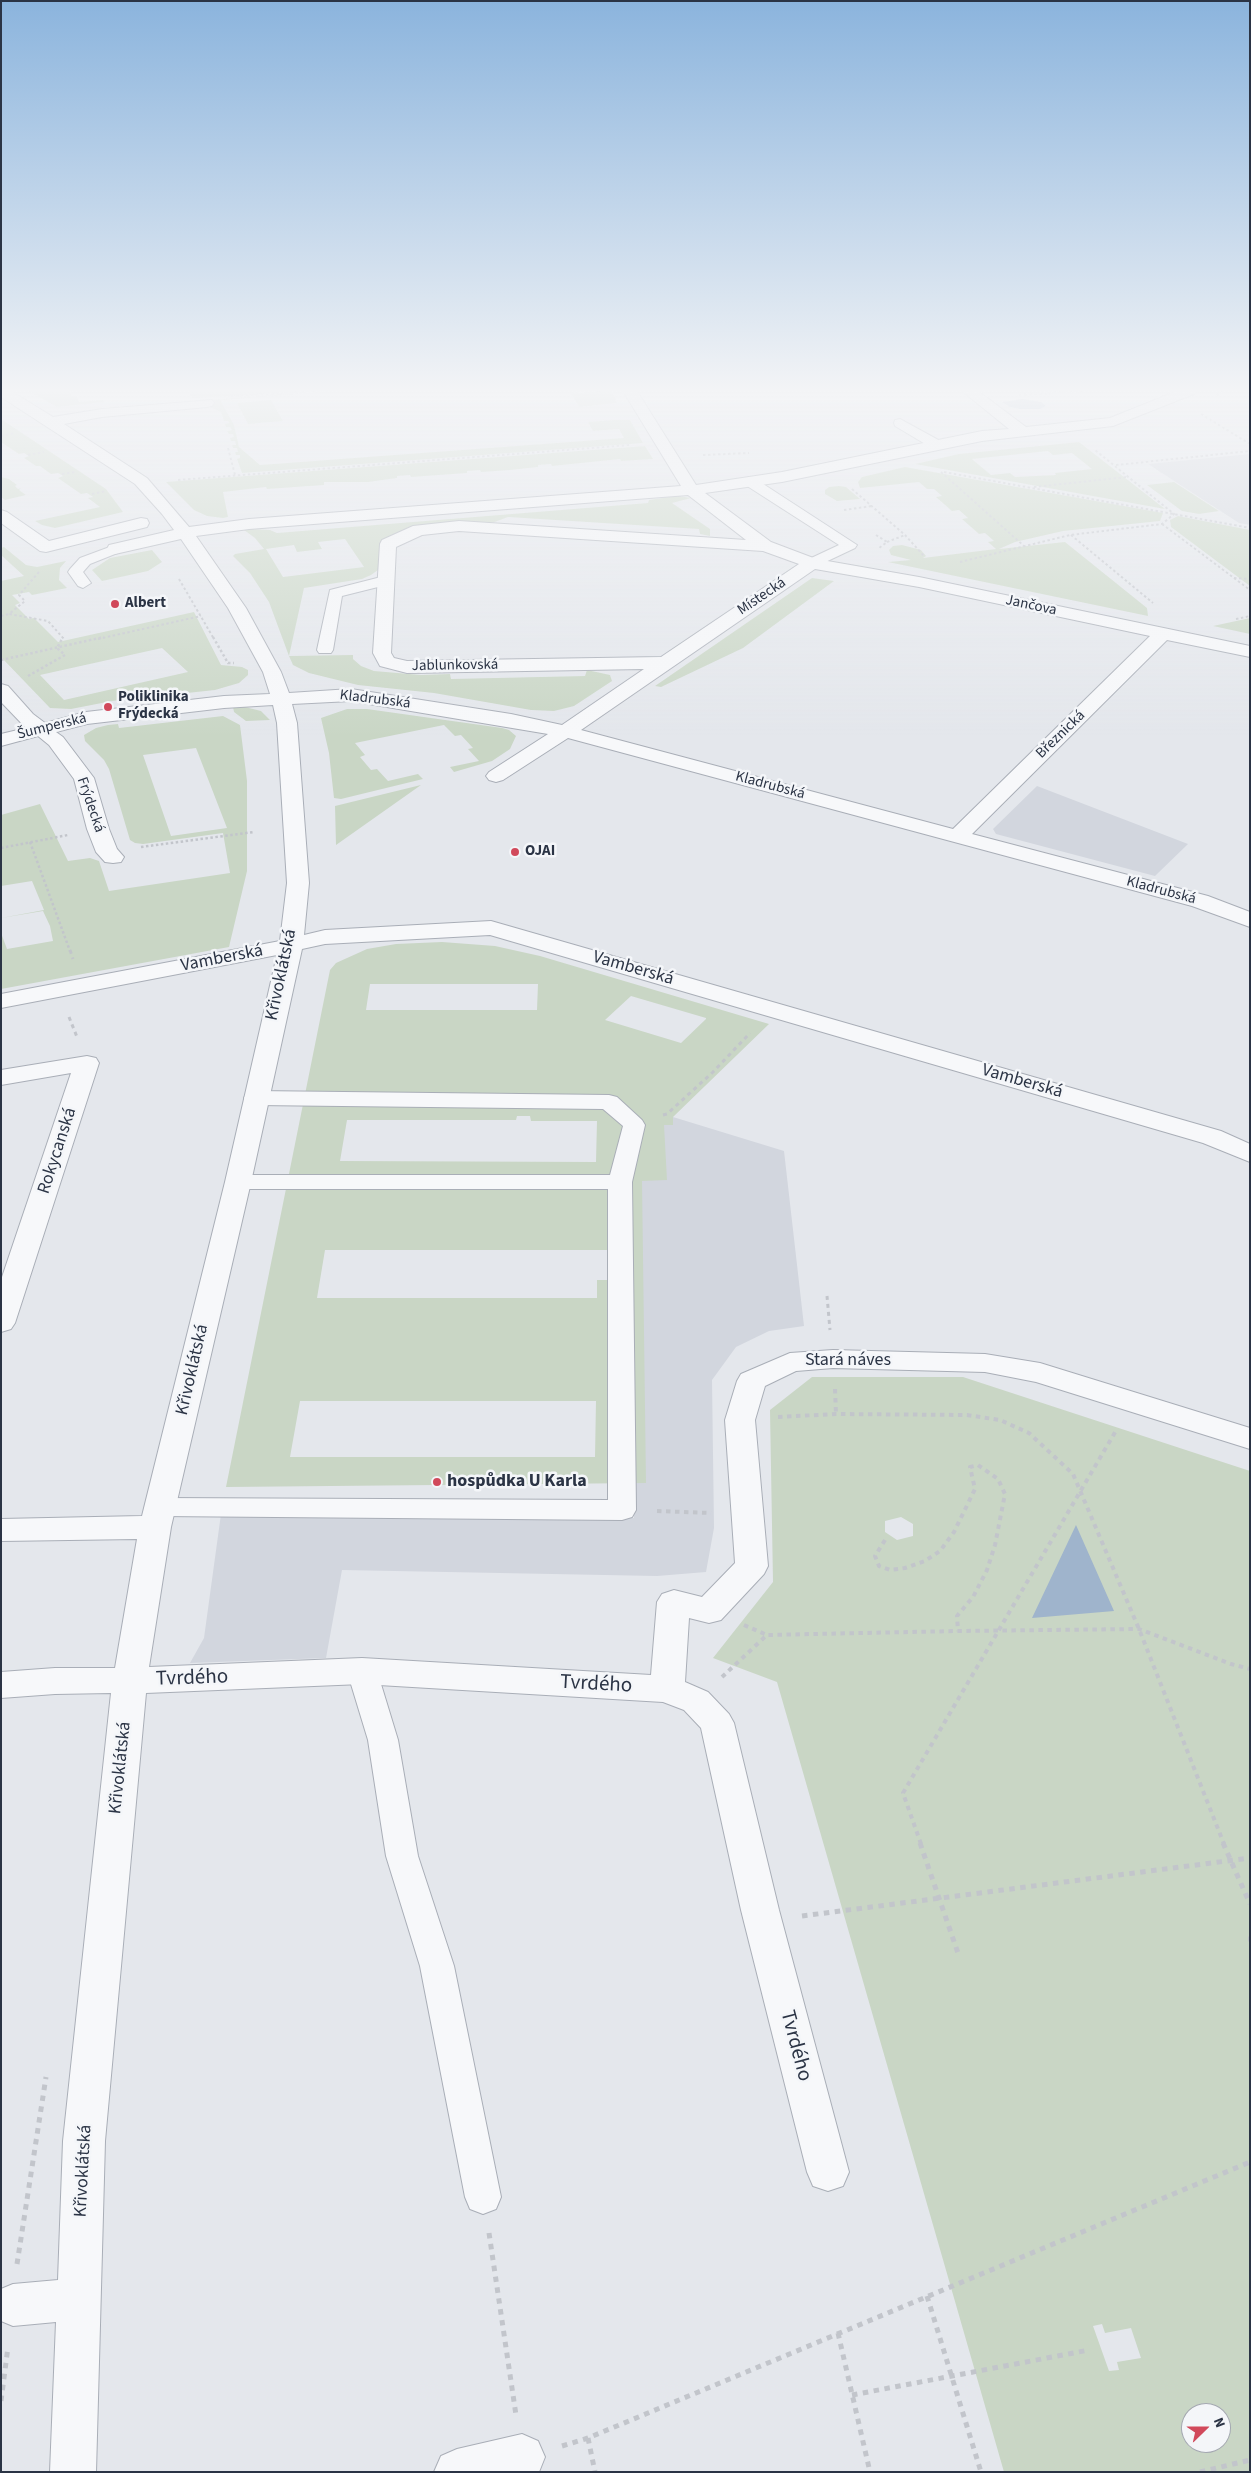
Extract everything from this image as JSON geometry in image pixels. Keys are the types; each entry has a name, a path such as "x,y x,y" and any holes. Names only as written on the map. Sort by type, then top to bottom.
{"street":[{"name":"Křivoklátská","path":"73,2472 84,2142 130,1681 158,1517 238,1182 255,1098 291,944 298,883 286,723 281,697 272,672 237,608 164,506"},
{"path":"115,550 184,533 249,524 478,506"},
{"name":"Místecká","path":"713,506 765,546 812,563"},
{"path":"1,515 46,547 141,523"},
{"name":"Jablunkovská","path":"664,663 406,667 387,662 382,653 388,544 419,530 459,526 765,546"},
{"name":"Místecká","path":"496,776 535,752 563,731 812,563"},
{"name":"Jančova","path":"812,563 919,582 1250,652"},
{"name":"Březnická","path":"958,836 1163,634"},
{"name":"Frýdecká","path":"1,690 26,718 56,741 84,778 98,829 110,854"},
{"name":"Kladrubská","path":"281,697 351,695 511,720 563,731 1200,901 1250,920"},
{"name":"Šumperská","path":"1,740 86,718 281,697"},
{"name":"Vamberská","path":"1,1001 325,937 491,928 773,1008 1212,1137 1250,1154"},
{"path":"1,1078 87,1063"},
{"name":"Rokycanská","path":"1,1323 87,1063"},
{"name":"Stará náves","path":"682,1695 674,1602 709,1610 752,1566 746,1514 740,1420 752,1381 790,1362 833,1359 985,1363 1040,1373 1250,1440"},
{"path":"1,1530 158,1517"},
{"name":"Tvrdého","path":"1,1685 55,1681 130,1681 362,1671 682,1695 717,1723 763,1920 828,2172"},
{"path":"13,2305 78,2299"},
{"path":"456,2472 522,2457"}],"lane":[{"path":"789,506 850,545 812,563"},
{"path":"83,583 75,572 86,561 115,550"},
{"path":"325,650 335,593 385,581"},
{"path":"158,1517 622,1510 620,1182 634,1125 609,1102 255,1098"},
{"path":"238,1182 620,1182"},
{"path":"362,1671 383,1740 402,1856 436,1966 483,2197"}],"path":[{"path":"168,511 183,508 182,506"},
{"path":"839,511 869,506"},
{"path":"872,506 905,535 929,561"},
{"path":"980,506 1024,546"},
{"path":"1133,506 1250,528"},
{"path":"1165,506 1174,514"},
{"path":"953,563 1070,534 1162,524 1174,514"},
{"path":"1162,524 1250,590"},
{"path":"1070,534 1158,607"},
{"path":"887,542 905,535"},
{"path":"151,541 166,557 228,663 236,663"},
{"path":"1,616 9,614 25,602 19,595 41,570"},
{"path":"1234,578 1250,579"},
{"path":"9,614 48,621 64,638 57,648"},
{"path":"1,660 201,616"},
{"path":"25,677 65,655 57,648"},
{"path":"1,848 98,829"},
{"path":"110,854 254,832"},
{"path":"30,842 82,986"},
{"path":"59,991 87,1063"},
{"path":"634,1125 667,1114 713,1072 773,1008"},
{"path":"959,1956 904,1792 1133,1403"},
{"path":"740,1420 836,1414 967,1415 1000,1420 1029,1433 1073,1474 1139,1629 1230,1860 1250,1904"},
{"path":"885,1540 874,1556 879,1566 890,1570 905,1568 925,1560 940,1551 954,1532 975,1489 970,1467 978,1465 998,1478 1005,1494 996,1545 988,1570 973,1597 957,1616 958,1631"},
{"path":"622,1510 746,1514"},
{"path":"682,1695 768,1635 1139,1629 1231,1664 1250,1669"},
{"path":"763,1920 1250,1858"},
{"path":"483,2197 522,2457 588,2438 1250,2162"},
{"path":"927,2296 980,2472"},
{"path":"838,2333 870,2472"},
{"path":"852,2395 1089,2350"},
{"path":"588,2438 595,2472"},
{"path":"1200,2472 1250,2460"}],"shaded area":[{"path":"1213,506 1250,506 1250,525 1239,523"},
{"path":"1037,786 1188,844 1155,876 996,834 993,829"},
{"path":"673,1117 784,1151 804,1326 769,1331 736,1347 712,1380 714,1528 706,1572 657,1576 342,1570 326,1658 190,1663 204,1638 221,1514 634,1518 631,1181 642,1129"}],"green space":[{"path":"119,506 123,512 55,528 35,521 100,507"},
{"path":"190,506 226,506 228,517 207,516"},
{"path":"606,506 677,506 710,529 710,536 700,534 699,529 508,517 492,523 470,522 383,545 378,570 362,579 304,588 289,656 269,602 250,573 233,556 235,554 264,549 255,538 244,530 251,529 270,530 277,533","holes":["345,539 364,567 283,577 266,549 294,545 297,552 322,549 318,542"]},
{"path":"947,506 1126,506 1163,513 1160,521 1063,531 1015,542 999,549 1065,542 1147,608 1148,616 888,562 911,560 891,555 889,550 893,546 902,545 921,550 926,556 923,558 996,549 988,542 994,541 985,533 979,534 962,519 968,518 959,510 952,511"},
{"path":"1176,506 1212,506 1219,511 1199,514 1182,511"},
{"path":"1178,516 1250,530 1250,586 1171,527 1170,520"},
{"path":"4,547 26,565 37,567 66,561 60,568 59,580 67,588 32,595 29,592 12,595 20,603 15,605 29,619 34,618 58,642 194,612 221,665 242,667 248,670 248,675 239,683 215,690 112,701 71,709 50,708 1,657 1,581 24,576 1,555 1,548","holes":["162,648 188,672 64,700 40,675"]},
{"path":"152,550 162,562 148,571 102,581 92,570 110,558"},
{"path":"812,578 834,581 743,648 661,687 655,686"},
{"path":"1250,618 1250,634 1213,626"},
{"path":"353,655 353,659 361,666 374,671 421,675 450,674 451,679 585,676 587,670 610,675 612,681 574,706 554,711 531,710 434,693 358,685 309,673 293,665 289,656"},
{"path":"241,706 261,711 270,720 246,721 234,712 233,707"},
{"path":"347,709 367,709 502,728 509,730 516,736 510,749 492,761 454,772 450,767 479,761 468,749 473,748 461,735 455,736 444,725 355,743 365,755 360,757 371,770 377,769 388,781 418,774 423,779 341,799 334,798 329,753 321,718"},
{"path":"223,716 240,725 247,781 247,871 229,947 1,989 1,933 7,949 53,941 50,926 43,911 1,918 44,910 32,881 1,886 1,815 40,804 68,861 90,858 99,861 109,891 230,873 223,833 143,844 130,840 109,769 104,760 85,741 84,735 96,728 108,725 118,724 119,728","holes":["196,748 227,828 171,836 143,755"]},
{"path":"421,785 336,845 335,806"},
{"path":"442,942 495,946 540,956 769,1024 673,1117 673,1125 664,1125 667,1180 642,1181 646,1483 226,1487 330,970 336,963 367,949 396,944","holes":["370,984 538,984 537,1010 366,1010","631,996 706,1018 681,1043 605,1020","517,1116 530,1116 531,1121 597,1121 596,1162 340,1161 347,1120 516,1120","325,1250 609,1250 610,1280 597,1280 597,1298 317,1298","300,1401 596,1401 595,1457 290,1457"]},
{"path":"812,1377 963,1377 1250,1471 1250,2472 1004,2472 777,1682 713,1658 773,1582 770,1410","holes":["901,1517 913,1524 913,1536 897,1540 885,1532 885,1521","1102,2324 1105,2333 1131,2328 1141,2358 1117,2362 1119,2370 1109,2371 1093,2326"]}],"water":[{"path":"1076,1525 1114,1611 1032,1618"}],"place":[{"name":"Albert","path":"115,604"},
{"name":"Poliklinika Frýdecká","path":"108,707"},
{"name":"OJAI","path":"515,852"},
{"name":"hospůdka U Karla","path":"437,1482"}]}
